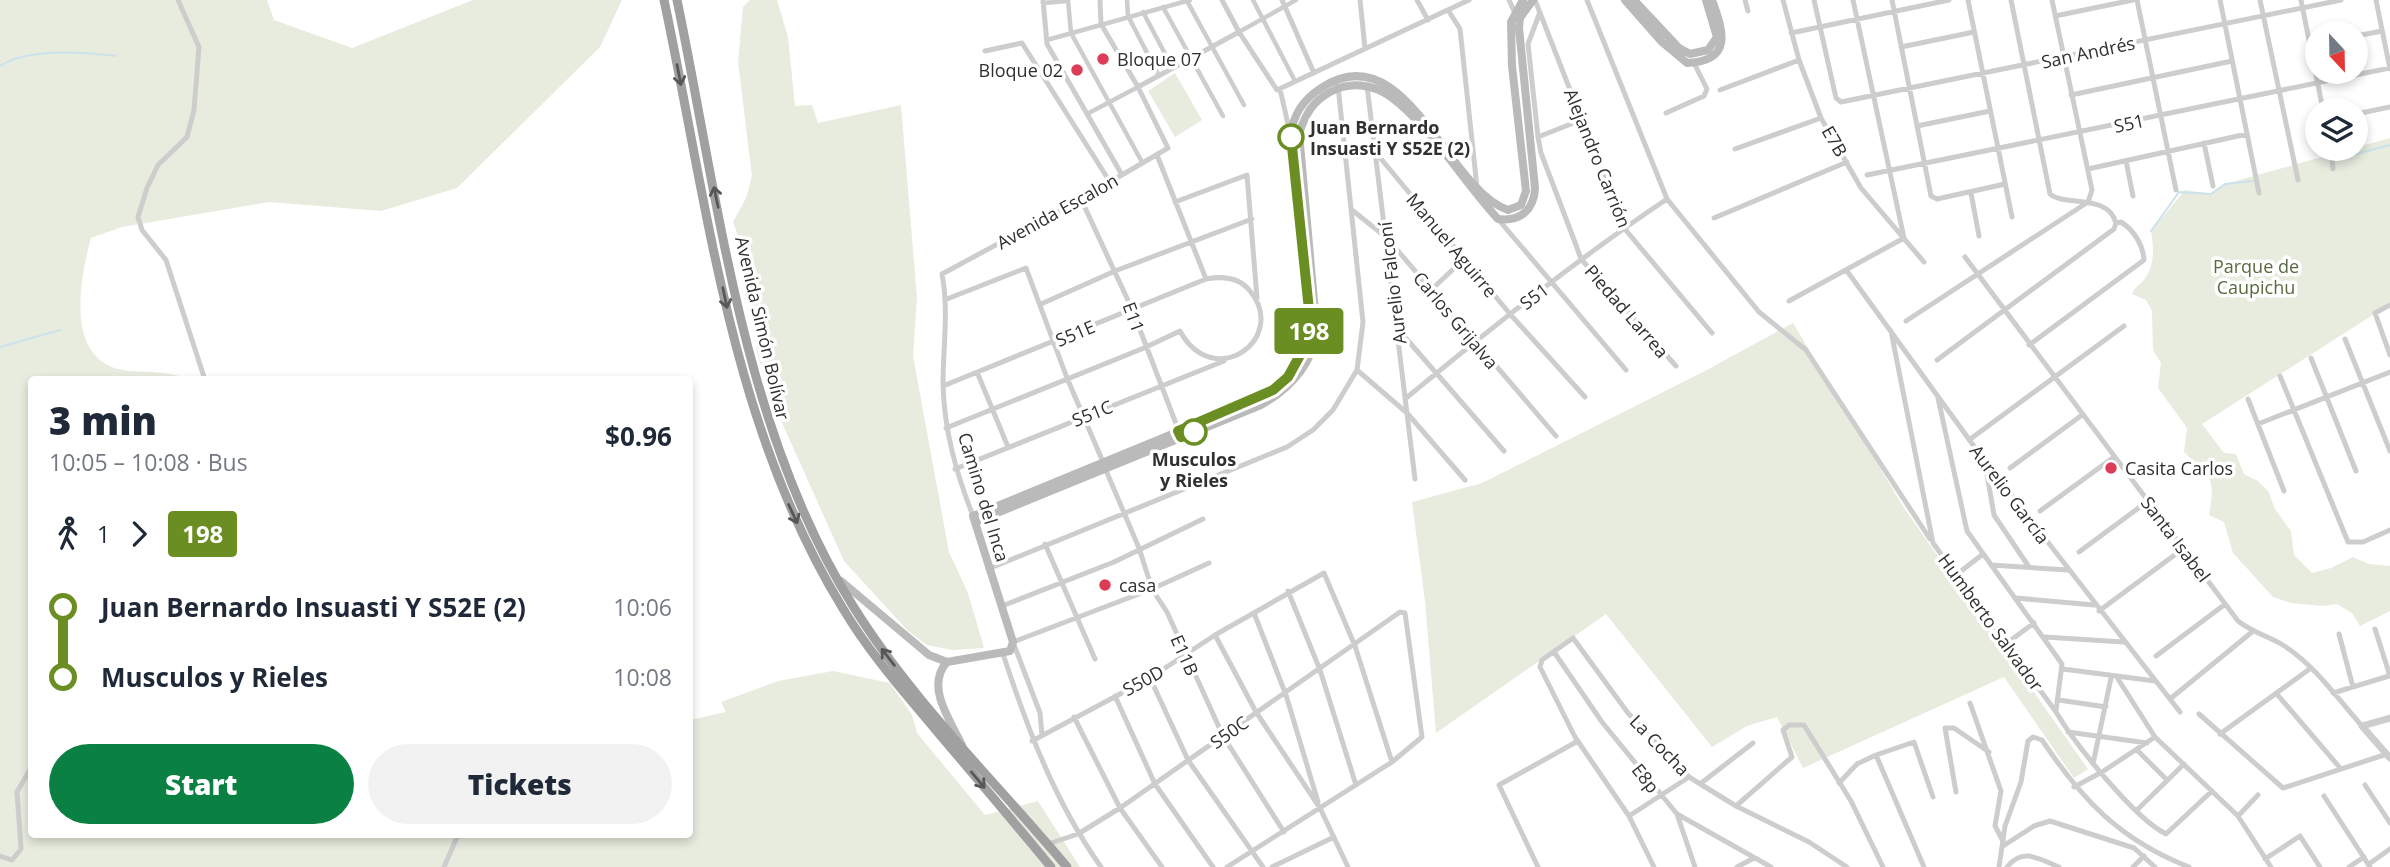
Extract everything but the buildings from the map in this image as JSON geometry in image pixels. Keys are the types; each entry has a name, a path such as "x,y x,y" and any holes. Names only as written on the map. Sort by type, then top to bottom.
{"highway":[{"path":"665,4 677,3"},
{"name":"Avenida Simón Bolívar","path":"677,3 747,346 767,419 791,486 837,579 873,637 963,748 1067,867"},
{"name":"Avenida Simón Bolívar","path":"665,4 736,349 755,419 782,492 813,557 873,654 1051,867"}],"main road":[{"path":"1180,434 1273,390 1288,377 1305,346 1309,310 1291,136 1299,108 1336,83 1365,77 1395,90 1418,113 1498,219 1518,218 1532,206 1534,199 1520,63 1518,13 1523,0"},
{"path":"974,519 1278,396 1293,383 1313,352 1317,312 1299,133 1307,111 1336,83 1367,86 1390,96 1414,118 1476,190 1497,207 1508,210 1521,205 1526,191 1512,66 1511,22 1534,0"},
{"path":"1625,0 1672,52 1687,63 1713,55 1721,44 1724,33 1712,0"},
{"path":"1634,0 1679,48 1690,54 1708,50 1717,37 1706,0"},
{"name":"Camino del Inca","path":"974,519 1013,642"},
{"path":"837,579 869,603 915,646 947,662 1003,654 1010,651 1013,642"},
{"path":"947,662 940,670 937,685 963,748"}],"street":[{"path":"178,0 198,47 194,110 187,137 159,165 147,188 138,217 142,230 166,260 204,376"},
{"path":"1122,175 1046,41 1043,1 1068,0 1071,33 1142,162"},
{"path":"1100,0 1101,24 1138,87"},
{"path":"1127,0 1128,16 1158,74"},
{"path":"1150,0 1150,10"},
{"path":"1222,0 1239,32 1278,89 1291,136"},
{"path":"1253,0 1295,81"},
{"path":"1282,0 1314,73"},
{"path":"1087,114 1296,0"},
{"path":"1360,0 1365,48"},
{"path":"1417,0 1428,20"},
{"path":"1278,89 1469,0"},
{"path":"1509,0 1518,13"},
{"name":"Alejandro Carrión","path":"1534,0 1624,228 1712,333"},
{"path":"1587,0 1667,199 1759,312 1806,351 1933,543"},
{"path":"1745,0 1748,11"},
{"name":"E7B","path":"1783,0 1799,60 1821,118 1861,188 1924,262"},
{"path":"1814,0 1820,26"},
{"path":"1789,301 1903,238 1853,0"},
{"path":"1892,0 1933,198 1971,193 2005,184"},
{"path":"1791,33 1949,0"},
{"path":"1968,0 2012,217"},
{"path":"2011,0 2050,194 2057,198 2088,202 2109,212 2115,226"},
{"path":"1906,321 2088,202 2092,190 2052,0"},
{"path":"2055,16 2135,0 2146,40 2176,190"},
{"path":"2220,0 2259,193"},
{"path":"2260,0 2298,180"},
{"path":"2301,0 2307,21"},
{"name":"San Andrés","path":"1820,26 1836,98 1841,102 2342,0"},
{"path":"2376,0 2390,68"},
{"path":"1046,41 1175,2 1188,1 1210,47 1244,105"},
{"path":"1163,7 1188,58 1223,116"},
{"path":"1448,10 1460,29 1476,190"},
{"path":"1143,12 1172,67"},
{"name":"Piedad Larrea","path":"1540,12 1532,25 1528,44 1538,137 1541,153 1581,258 1676,366"},
{"path":"2368,34 2382,31"},
{"path":"1901,47 1974,32"},
{"path":"985,51 1022,43 1110,182"},
{"path":"1720,90 1799,60"},
{"path":"2071,95 2232,61"},
{"path":"1666,113 1704,96 1707,89 1694,63"},
{"name":"S51","path":"2368,73 2390,68"},
{"path":"988,569 1287,447 1314,430 1333,410 1357,370 1363,322 1336,83"},
{"name":"S51","path":"1867,175 2313,84"},
{"name":"Aurelio Falconí","path":"1367,86 1415,479"},
{"name":"Avenida Escalon","path":"942,275 1081,199 1157,155 1168,145 1138,87"},
{"path":"2368,112 2390,107"},
{"path":"1917,126 1990,111"},
{"path":"1735,149 1821,118"},
{"path":"1538,137 1581,120"},
{"path":"2088,169 2247,134"},
{"path":"2204,143 2213,186"},
{"name":"Manuel Aguirre","path":"1377,154 1510,314 1585,397"},
{"path":"1157,155 1206,279 1220,276 1235,279 1257,298"},
{"path":"2126,161 2133,196"},
{"path":"2332,161 2333,169"},
{"path":"1714,218 1847,162"},
{"path":"1175,202 1247,175 1257,298"},
{"path":"1971,193 1979,236"},
{"name":"E11","path":"1081,199 1132,309 1144,348 1180,434"},
{"name":"S51","path":"1405,399 1581,258 1667,199"},
{"name":"Carlos Grijalva","path":"1352,210 1387,238 1473,342 1556,436"},
{"path":"1041,304 1115,271 1252,219"},
{"path":"1498,219 1626,370"},
{"path":"1937,360 2115,226 2126,226 2143,252 2142,262 2029,345"},
{"name":"Santa Isabel","path":"1965,257 2224,605 2252,632 2286,647 2311,668 2388,756"},
{"path":"1431,290 1464,259"},
{"name":"E11B","path":"947,299 1027,268 1067,379 1139,548 1152,589 1167,612 1184,655 1223,736 1284,832"},
{"name":"Aurelio García","path":"1847,271 1984,460 2094,605 2180,712"},
{"name":"Camino del Inca","path":"942,275 947,299 943,386 946,428 955,469 974,519"},
{"name":"S51E","path":"943,386 1206,279"},
{"name":"S51C","path":"955,469 1243,352 1254,342 1260,330 1261,315 1257,298"},
{"path":"2390,305 2375,313 2390,355"},
{"path":"1969,440 2124,326"},
{"path":"1397,328 1504,451"},
{"path":"946,428 1180,331 1187,344 1199,354 1214,359 1230,358"},
{"name":"Humberto Salvador","path":"1891,331 1933,543 2093,765 2137,810 2166,834 2212,791"},
{"path":"2345,339 2390,451"},
{"path":"2311,358 2356,471"},
{"path":"1357,370 1407,413 1465,480"},
{"path":"977,372 1007,447"},
{"path":"2258,424 2390,372"},
{"path":"2280,376 2348,542 2363,542 2390,530"},
{"path":"1938,395 1967,531 2045,636 2063,669 2056,712"},
{"path":"2248,398 2284,491"},
{"path":"2010,468 2081,415"},
{"path":"2040,511 2114,457"},
{"path":"1984,460 1994,515 2029,567"},
{"path":"2079,552 2148,501"},
{"path":"1002,606 1114,562 1203,519"},
{"path":"1045,544 1095,659"},
{"path":"2099,611 2184,548"},
{"path":"1956,575 1983,554"},
{"path":"1042,735 1040,713 1013,642 1076,620 1209,563"},
{"path":"1991,565 2068,570"},
{"name":"S50D","path":"1032,741 1150,678 1215,635 1288,591 1324,573 1355,646"},
{"path":"1288,591 1320,670 1356,785"},
{"path":"2016,598 2094,605"},
{"path":"2156,656 2224,605"},
{"name":"S50C","path":"1048,844 1078,834 1120,808 1400,612 1405,612 1423,734 1392,762"},
{"path":"1254,613 1285,693 1320,808"},
{"path":"2007,643 2034,623"},
{"path":"2333,694 2390,677 2375,629"},
{"path":"2170,699 2252,632"},
{"path":"2339,634 2353,687"},
{"path":"1215,635 1256,712 1320,808 1348,867"},
{"path":"2045,636 2123,642"},
{"name":"La Cocha","path":"1554,652 1573,638 1628,713 1689,777 1736,806 1809,842 1847,867"},
{"path":"1227,867 1392,762 1355,646"},
{"path":"1554,652 1542,660 1540,667 1578,741 1629,816 1654,867"},
{"name":"E8p","path":"1554,652 1661,798 1677,814 1771,867"},
{"path":"1003,654 1032,741 1078,834 1101,867"},
{"path":"2220,734 2311,668"},
{"path":"2063,669 2114,678 2155,681"},
{"path":"1150,678 1188,760 1263,867"},
{"path":"2093,765 2114,678"},
{"path":"2114,678 2155,737 2238,816 2270,867"},
{"path":"2276,693 2341,769"},
{"path":"1115,696 1155,784 1213,867"},
{"path":"2059,700 2106,707"},
{"path":"1970,703 2001,791 1995,826 2003,843"},
{"path":"2199,714 2283,788 2388,756"},
{"path":"1074,717 1120,808 1162,867"},
{"path":"2362,726 2390,718"},
{"path":"1736,806 1791,757 1783,734 1789,725 1799,724 1808,729 1883,867"},
{"path":"1956,792 1945,728 1954,728 1989,752"},
{"path":"2068,732 2147,743"},
{"path":"2074,787 2155,737"},
{"path":"1999,867 2005,826 2021,782 2030,738 2042,740 2074,787 2155,867"},
{"path":"1538,867 1499,785 1578,741"},
{"path":"1839,783 1857,764 1914,742 1933,797"},
{"path":"1700,784 1753,743"},
{"path":"2137,750 2167,780"},
{"path":"1876,755 1924,867"},
{"path":"2137,810 2184,764"},
{"path":"0,856 12,860 21,849 17,792 28,773"},
{"path":"1629,816 1661,798 1689,777"},
{"path":"2365,785 2390,823"},
{"path":"2238,816 2258,795"},
{"path":"2324,796 2369,866 2390,849"},
{"path":"1677,814 1695,867"},
{"path":"2003,843 2050,821 2134,848"},
{"path":"2112,823 2161,856 2189,867"},
{"path":"2265,859 2300,836 2320,867"},
{"path":"1272,867 1334,837"},
{"path":"444,867 457,838"},
{"path":"2007,867 2014,859 2026,854 2059,867"},
{"path":"2133,867 2144,856"},
{"path":"2349,867 2364,857"},
{"path":"1737,867 1754,858"}],"green space":[{"path":"0,0 267,0 274,20 352,48 473,0 622,0 600,47 457,188 381,211 269,202 122,227 91,238 83,274 81,315 84,334 92,351 104,363 123,370 177,376 28,376 28,838 693,838 693,719 726,712 721,702 778,681 833,671 890,683 912,715 917,733 985,815 1038,801 1080,867 0,867"},
{"path":"750,0 777,0 788,37 795,106 812,105 818,123 901,105 917,298 913,356 949,552 968,593 984,648 952,650 927,645 908,631 844,561 774,405 757,353 745,255 733,222 746,198 752,176 738,62 743,7"},
{"path":"1175,73 1202,120 1175,137 1148,91"},
{"name":"Parque de Caupichu","path":"2390,138 2390,304 2202,424 2224,453 2236,454 2244,474 2258,481 2268,491 2275,509 2291,531 2294,555 2312,573 2331,568 2353,557 2369,564 2390,566 2390,611 2360,626 2352,613 2337,604 2323,606 2291,603 2273,597 2233,553 2224,522 2209,515 2212,492 2209,479 2184,452 2187,428 2158,388 2161,363 2153,350 2152,311 2146,300 2132,294 2147,275 2152,263 2151,231 2185,190 2211,194 2225,184 2308,161 2368,161 2368,144"},
{"path":"1793,323 1904,508 2088,769 2074,778 2004,677 1803,768 1777,717 1747,726 1712,747 1606,614 1436,733 1425,601 1412,502 1482,483 1703,372"}],"waterway":[{"path":"0,66 41,53 73,52 116,56"},
{"path":"2368,151 2390,145"},
{"path":"2151,231 2179,192 2211,194 2225,184 2252,181"},
{"path":"0,347 60,330"}],"bus line":[{"name":"198","path":"1194,432 1181,437 1178,431 1273,390 1288,377 1305,346 1309,310 1292,167 1291,137"}],"place":[{"name":"Bloque 07","path":"1103,59"},
{"name":"Bloque 02","path":"1077,70"},
{"name":"Juan Bernardo Insuasti Y S52E (2)","path":"1291,137"},
{"name":"Musculos y Rieles","path":"1194,432"},
{"name":"Casita Carlos","path":"2111,468"},
{"name":"casa","path":"1105,585"}]}
